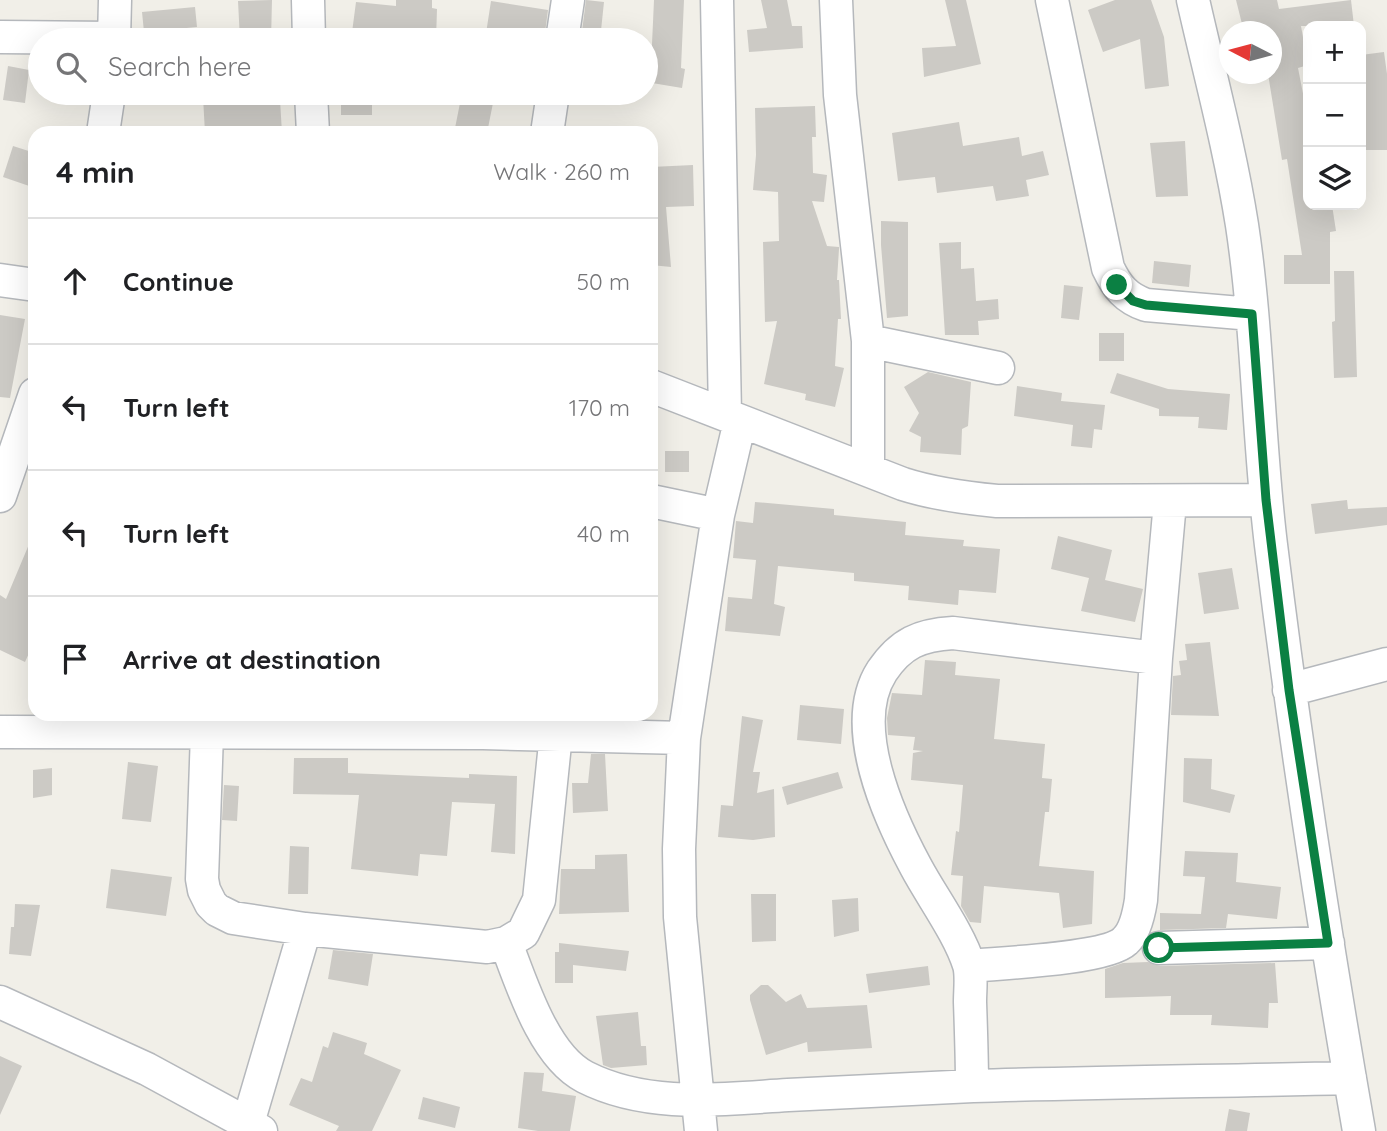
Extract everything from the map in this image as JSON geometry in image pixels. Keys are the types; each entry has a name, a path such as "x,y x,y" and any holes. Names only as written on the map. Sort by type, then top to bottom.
{"street":[{"path":"114,28 115,0"},
{"path":"308,0 309,28"},
{"path":"564,28 568,0"},
{"path":"701,1131 680,917 679,849 684,738 732,417 717,0"},
{"path":"836,0 840,95 868,341 868,470"},
{"path":"1052,0 1108,268 1117,285 1133,301 1146,305 1252,314"},
{"path":"1193,0 1230,155 1242,226 1252,314 1266,500 1289,690 1359,1131"},
{"path":"0,37 28,37"},
{"path":"104,126 107,105"},
{"path":"312,105 313,126"},
{"path":"548,126 551,105"},
{"path":"0,280 28,284"},
{"path":"868,341 998,368"},
{"path":"658,389 928,492 997,501 1266,500"},
{"path":"0,496 28,414"},
{"path":"658,502 718,515"},
{"path":"970,966 1099,953 1128,938 1141,900 1156,658 1170,502"},
{"path":"972,1086 970,966 905,845 871,752 869,722 872,694 880,675 905,646 915,639 934,634 953,633 1156,658"},
{"path":"1289,690 1387,664"},
{"path":"0,732 52,723 207,733 487,723 556,734 684,738"},
{"path":"207,733 202,879 207,898 217,910 233,918 304,929 486,947 506,943 523,933 539,900 556,734"},
{"path":"0,1002 147,1069 254,1127 304,929"},
{"path":"506,943 521,984 550,1044 565,1064 585,1077 639,1096 697,1100 972,1086 1350,1078"},
{"path":"1159,948 1328,943"}],"building":[{"path":"272,0 271,28 239,28 238,1"},
{"path":"396,0 432,0 432,8 437,9 436,28 353,28 356,2 396,6"},
{"path":"586,0 604,2 601,28 582,28"},
{"path":"654,0 684,0 681,68 685,69 682,88 658,84 658,28 653,28"},
{"path":"761,0 787,0 792,26 802,26 803,48 749,52 747,30 767,28"},
{"path":"945,0 966,0 981,64 924,77 922,48 956,46"},
{"path":"1115,0 1151,0 1164,37 1169,86 1145,89 1140,39 1103,52 1088,10"},
{"path":"1236,0 1277,0 1279,9 1351,0 1353,21 1303,21 1301,26 1303,66 1298,68 1303,94 1303,210 1333,210 1336,231 1330,232 1330,284 1284,284 1284,255 1302,255 1287,159 1282,160 1270,84 1282,84 1282,21 1241,21"},
{"path":"491,1 548,10 546,28 487,28"},
{"path":"195,7 197,27 144,28 142,12"},
{"path":"1384,52 1387,74 1387,150 1366,150 1366,54"},
{"path":"8,66 28,70 25,103 3,100"},
{"path":"203,105 280,105 282,126 205,126"},
{"path":"341,105 372,105 372,115 341,115"},
{"path":"460,105 493,105 488,126 455,126"},
{"path":"815,106 813,173 827,175 824,202 812,201 827,246 839,247 837,280 841,319 838,319 835,366 844,368 835,407 805,400 806,394 764,384 777,321 765,322 763,242 779,241 778,192 753,190 756,155 755,108"},
{"path":"959,122 963,146 1019,137 1022,156 1043,151 1049,175 1026,180 1029,196 996,201 993,186 937,193 935,177 898,181 892,133"},
{"path":"1185,141 1188,196 1156,197 1150,143"},
{"path":"13,146 28,151 28,186 3,177"},
{"path":"693,165 694,206 666,207 671,267 658,266 658,167"},
{"path":"881,221 908,222 908,316 887,318"},
{"path":"961,242 961,269 974,268 976,301 998,299 999,319 978,321 979,335 945,335 939,243"},
{"path":"1154,261 1191,265 1189,287 1152,283"},
{"path":"1334,271 1354,271 1357,377 1334,378"},
{"path":"1064,285 1083,287 1079,320 1061,318"},
{"path":"0,315 25,319 10,398 0,397"},
{"path":"1099,333 1124,333 1124,361 1099,361"},
{"path":"928,372 971,382 968,426 962,429 961,455 920,452 921,437 909,431 919,413 904,387"},
{"path":"1117,373 1168,389 1230,394 1227,430 1198,428 1199,417 1159,416 1159,409 1110,393"},
{"path":"1017,386 1062,393 1061,401 1105,405 1102,430 1094,429 1092,448 1071,446 1073,425 1014,416"},
{"path":"665,451 689,451 689,472 665,472"},
{"path":"1347,500 1348,509 1387,507 1387,525 1315,534 1311,504"},
{"path":"755,502 834,509 834,515 906,522 905,535 964,540 963,546 1000,549 996,593 959,590 958,605 908,600 909,586 854,581 854,573 778,566 774,604 785,607 780,636 725,631 728,597 752,599 756,560 733,558 736,521 753,523"},
{"path":"1058,536 1112,550 1105,580 1143,589 1135,622 1081,611 1089,578 1051,569"},
{"path":"28,547 28,655 25,662 0,650 0,595 6,599"},
{"path":"1232,568 1239,609 1204,614 1198,573"},
{"path":"1210,642 1219,716 1171,715 1173,676 1181,675 1179,661 1187,660 1185,644"},
{"path":"925,660 956,662 955,675 1000,679 994,739 1045,744 1042,778 1052,779 1039,866 1094,871 1092,924 1063,928 1059,893 984,886 981,923 970,922 961,906 963,876 951,875 956,831 959,832 963,785 911,780 913,753 923,751 913,750 915,737 888,735 887,718 892,693 922,695"},
{"path":"800,705 844,709 841,744 797,740"},
{"path":"742,716 763,720 753,772 760,772 757,793 774,789 775,837 753,840 718,837 721,805 733,806"},
{"path":"591,754 605,754 608,811 573,813 572,783 588,783"},
{"path":"294,758 348,758 348,773 469,778 469,774 517,776 515,854 491,852 495,804 452,802 447,856 420,854 418,876 351,869 359,795 293,794"},
{"path":"1184,758 1212,759 1211,789 1235,795 1230,813 1183,802"},
{"path":"128,762 158,766 151,822 122,819"},
{"path":"52,768 52,795 33,798 33,770"},
{"path":"838,772 843,788 787,805 782,787"},
{"path":"224,785 239,786 237,821 222,820"},
{"path":"290,846 309,847 308,894 288,894"},
{"path":"1185,851 1238,853 1236,882 1281,887 1277,919 1228,914 1226,928 1160,930 1160,913 1201,914 1205,877 1183,876"},
{"path":"627,854 629,912 559,914 561,869 595,869 595,855"},
{"path":"111,869 172,877 166,916 106,908"},
{"path":"751,894 776,894 776,941 752,942"},
{"path":"858,898 859,931 834,937 832,900"},
{"path":"15,904 40,905 31,956 9,954"},
{"path":"559,943 629,951 626,971 573,965 573,983 555,983 555,952 559,952"},
{"path":"333,950 373,954 368,986 328,979"},
{"path":"1148,962 1160,966 1275,963 1278,1003 1269,1003 1268,1028 1211,1025 1212,1015 1170,1015 1171,996 1105,998 1105,969 1123,963"},
{"path":"928,966 930,985 869,993 866,974"},
{"path":"761,985 768,985 786,1002 801,994 807,1008 867,1005 872,1048 808,1052 807,1042 766,1055 750,1000 750,995"},
{"path":"638,1012 641,1046 646,1046 647,1065 611,1068 603,1065 596,1016"},
{"path":"333,1032 367,1043 364,1054 401,1070 372,1131 336,1131 339,1126 289,1105 301,1078 312,1082 323,1046 328,1048"},
{"path":"0,1056 22,1066 0,1115"},
{"path":"524,1072 544,1073 542,1091 576,1096 570,1131 518,1128"},
{"path":"423,1097 460,1107 455,1128 418,1119"},
{"path":"1229,1109 1250,1113 1247,1131 1225,1131"}],"route":[{"path":"1117,285 1133,301 1146,305 1252,314 1266,500 1289,690 1328,943 1159,948"}]}
